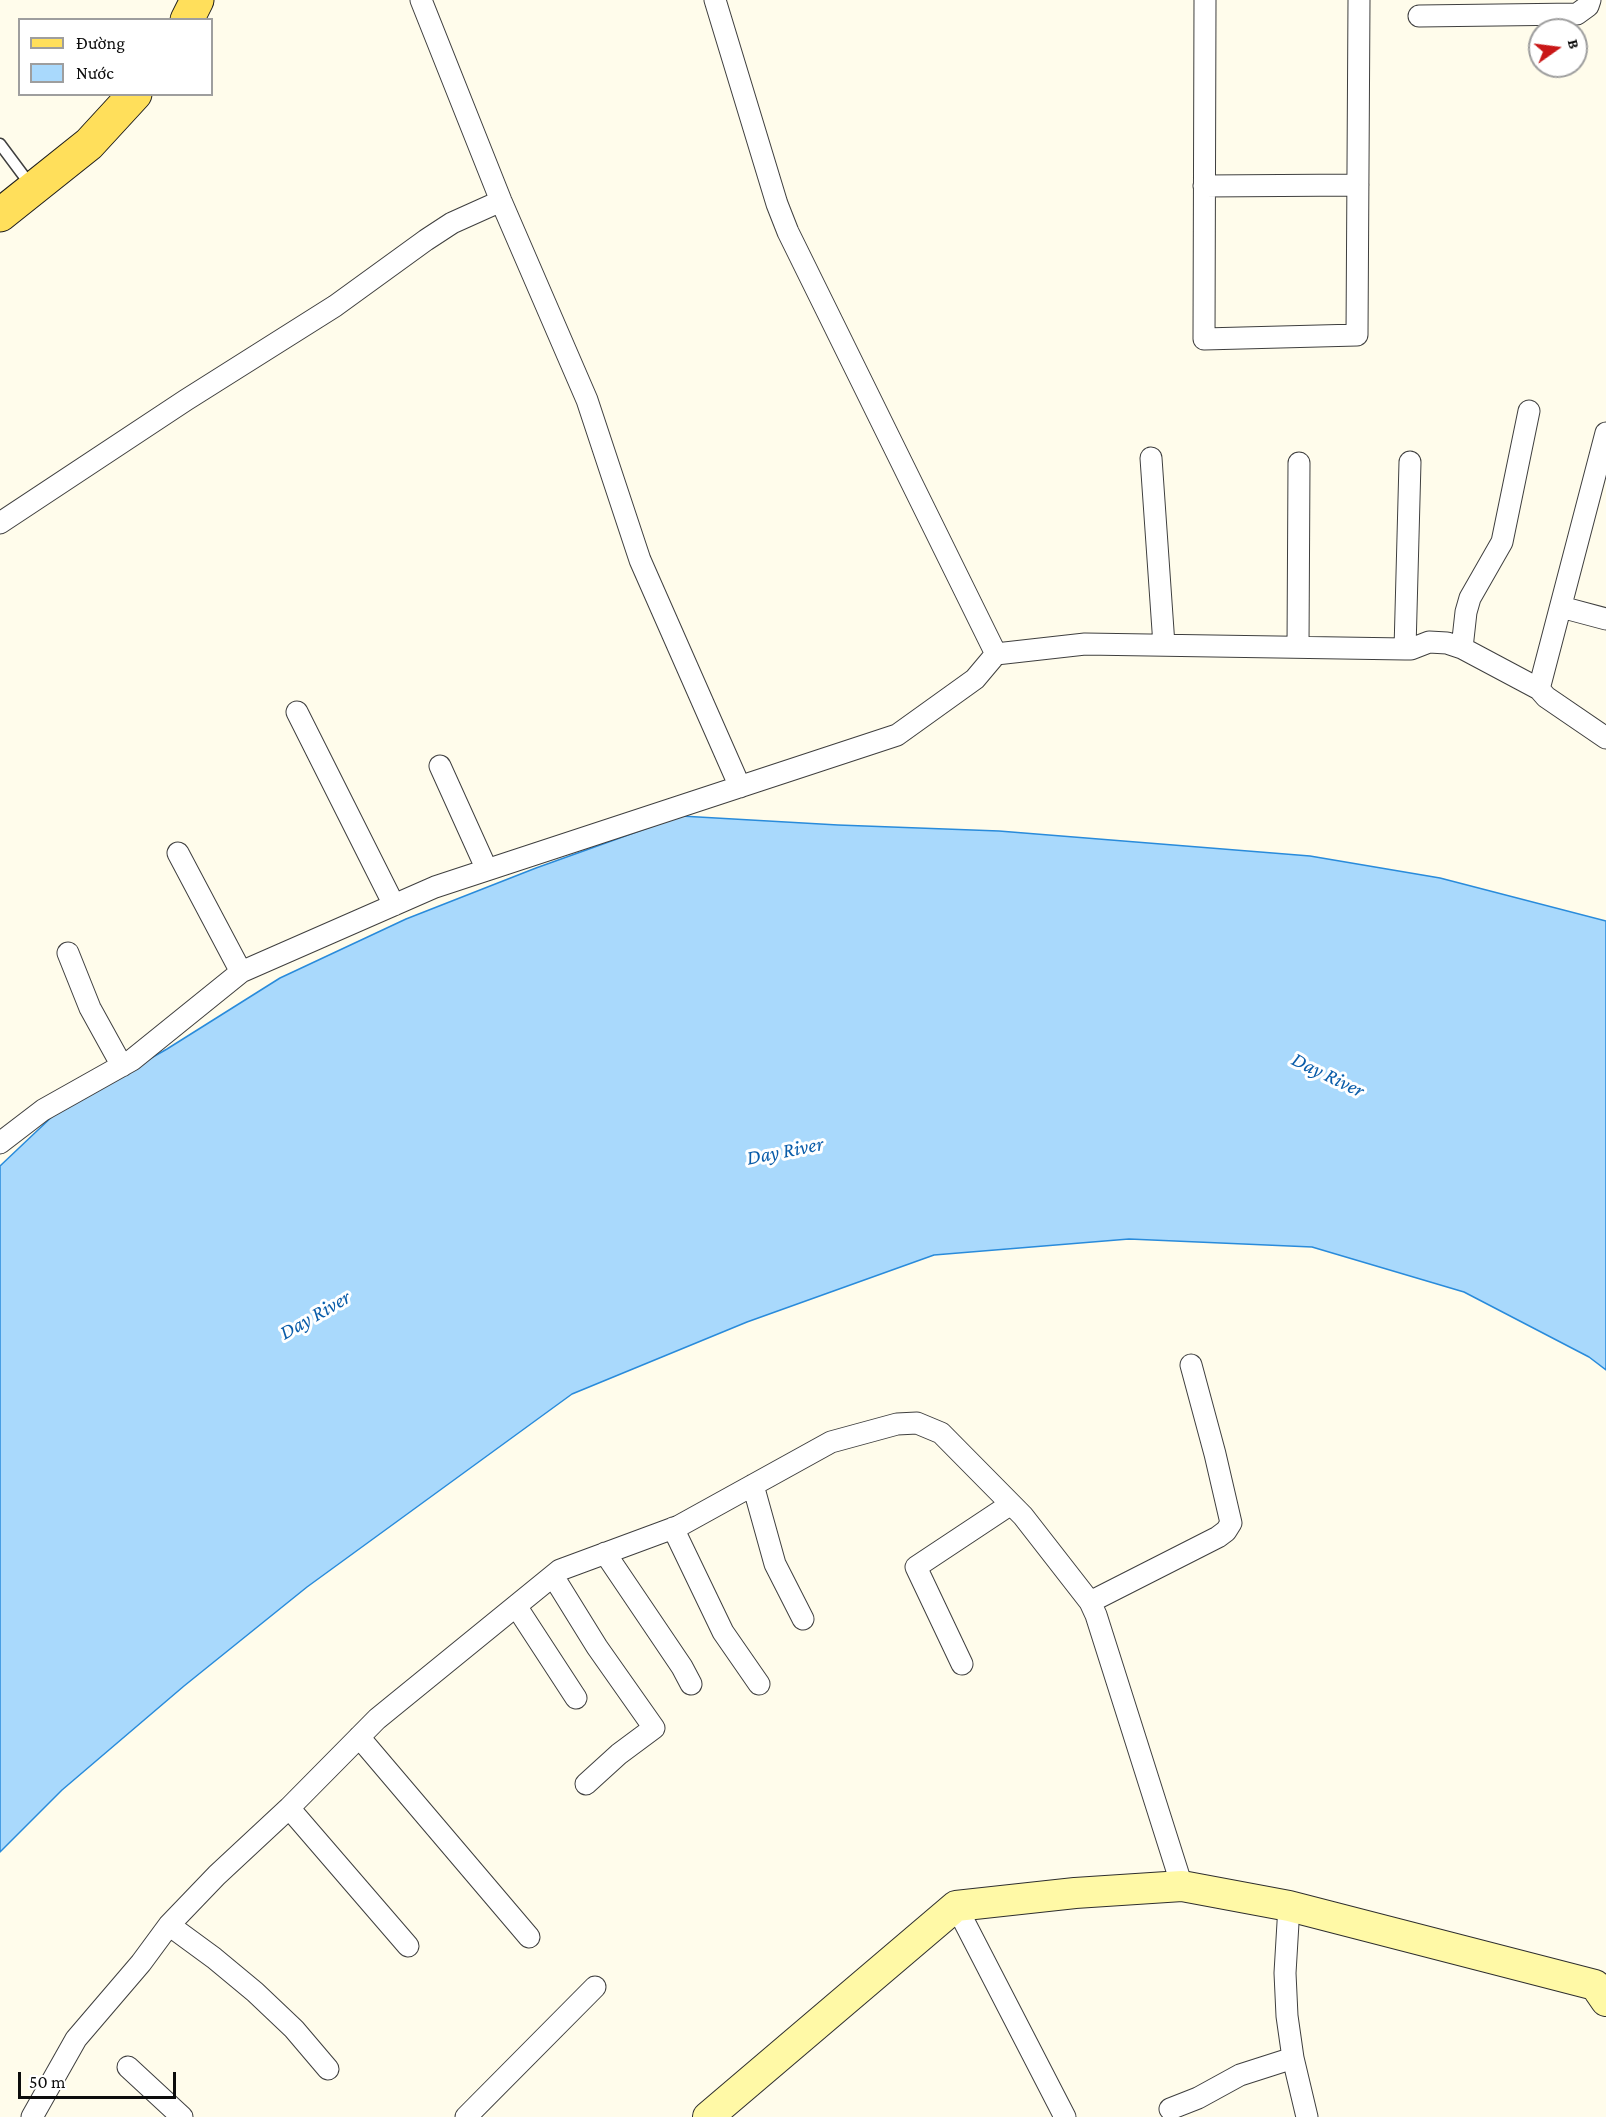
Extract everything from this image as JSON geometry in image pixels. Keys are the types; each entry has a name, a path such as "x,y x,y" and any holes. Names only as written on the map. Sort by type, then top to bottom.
{"main road":[{"path":"188,18 197,0"},
{"path":"0,214 89,144 133,96"},
{"path":"711,2116 956,1906 1075,1893 1182,1886 1288,1906 1595,1985 1606,2001"}],"street":[{"path":"421,0 501,201 587,400 640,560 740,787"},
{"path":"715,0 777,204 788,232 996,654"},
{"path":"1204,0 1204,339 1356,335 1359,0"},
{"path":"1419,16 1577,14 1588,6 1590,0"},
{"path":"1204,186 1358,185"},
{"path":"0,523 186,400 335,306 452,223 501,201"},
{"path":"1462,648 1470,598 1502,542 1528,411"},
{"path":"1539,689 1606,433"},
{"path":"1151,459 1164,645"},
{"path":"1405,649 1410,462"},
{"path":"1298,647 1299,463"},
{"path":"1561,607 1606,619"},
{"path":"0,1143 43,1110 122,1066 147,1049 241,972 435,888 904,731 975,679 996,654 1085,644 1411,649 1429,642 1447,643 1462,648 1539,689 1546,697 1606,738"},
{"path":"297,712 394,905"},
{"path":"440,766 488,870"},
{"path":"178,853 241,972"},
{"path":"68,953 90,1008 122,1066"},
{"path":"1090,1602 1218,1537 1229,1528 1231,1518 1191,1365"},
{"path":"32,2117 76,2038 141,1963 169,1925 377,1719 553,1576 568,1566 673,1528 831,1442 897,1424 916,1423 941,1433 1023,1516 1090,1602 1182,1886"},
{"path":"753,1485 775,1564 803,1619"},
{"path":"962,1664 916,1567 1011,1504"},
{"path":"673,1528 723,1632 759,1684"},
{"path":"605,1553 682,1667 691,1684"},
{"path":"553,1576 597,1647 654,1728 619,1754 586,1784"},
{"path":"516,1606 576,1698"},
{"path":"359,1737 529,1937"},
{"path":"289,1808 408,1946"},
{"path":"956,1906 1065,2117"},
{"path":"1288,1906 1285,1973 1287,2016 1293,2058 1307,2117"},
{"path":"169,1925 255,1992 294,2029 328,2069"},
{"path":"466,2117 595,1987"},
{"path":"1170,2109 1198,2098 1240,2076 1293,2058"},
{"path":"128,2067 182,2117"}],"lane":[{"path":"0,144 34,189"}],"water":[{"name":"Day River","path":"681,816 999,831 1310,856 1440,878 1606,921 1606,1370 1589,1357 1464,1292 1312,1247 1129,1239 934,1255 747,1322 572,1394 307,1587 184,1686 62,1790 0,1852 0,1166 58,1111 167,1049 280,978 406,919 536,868"}]}
